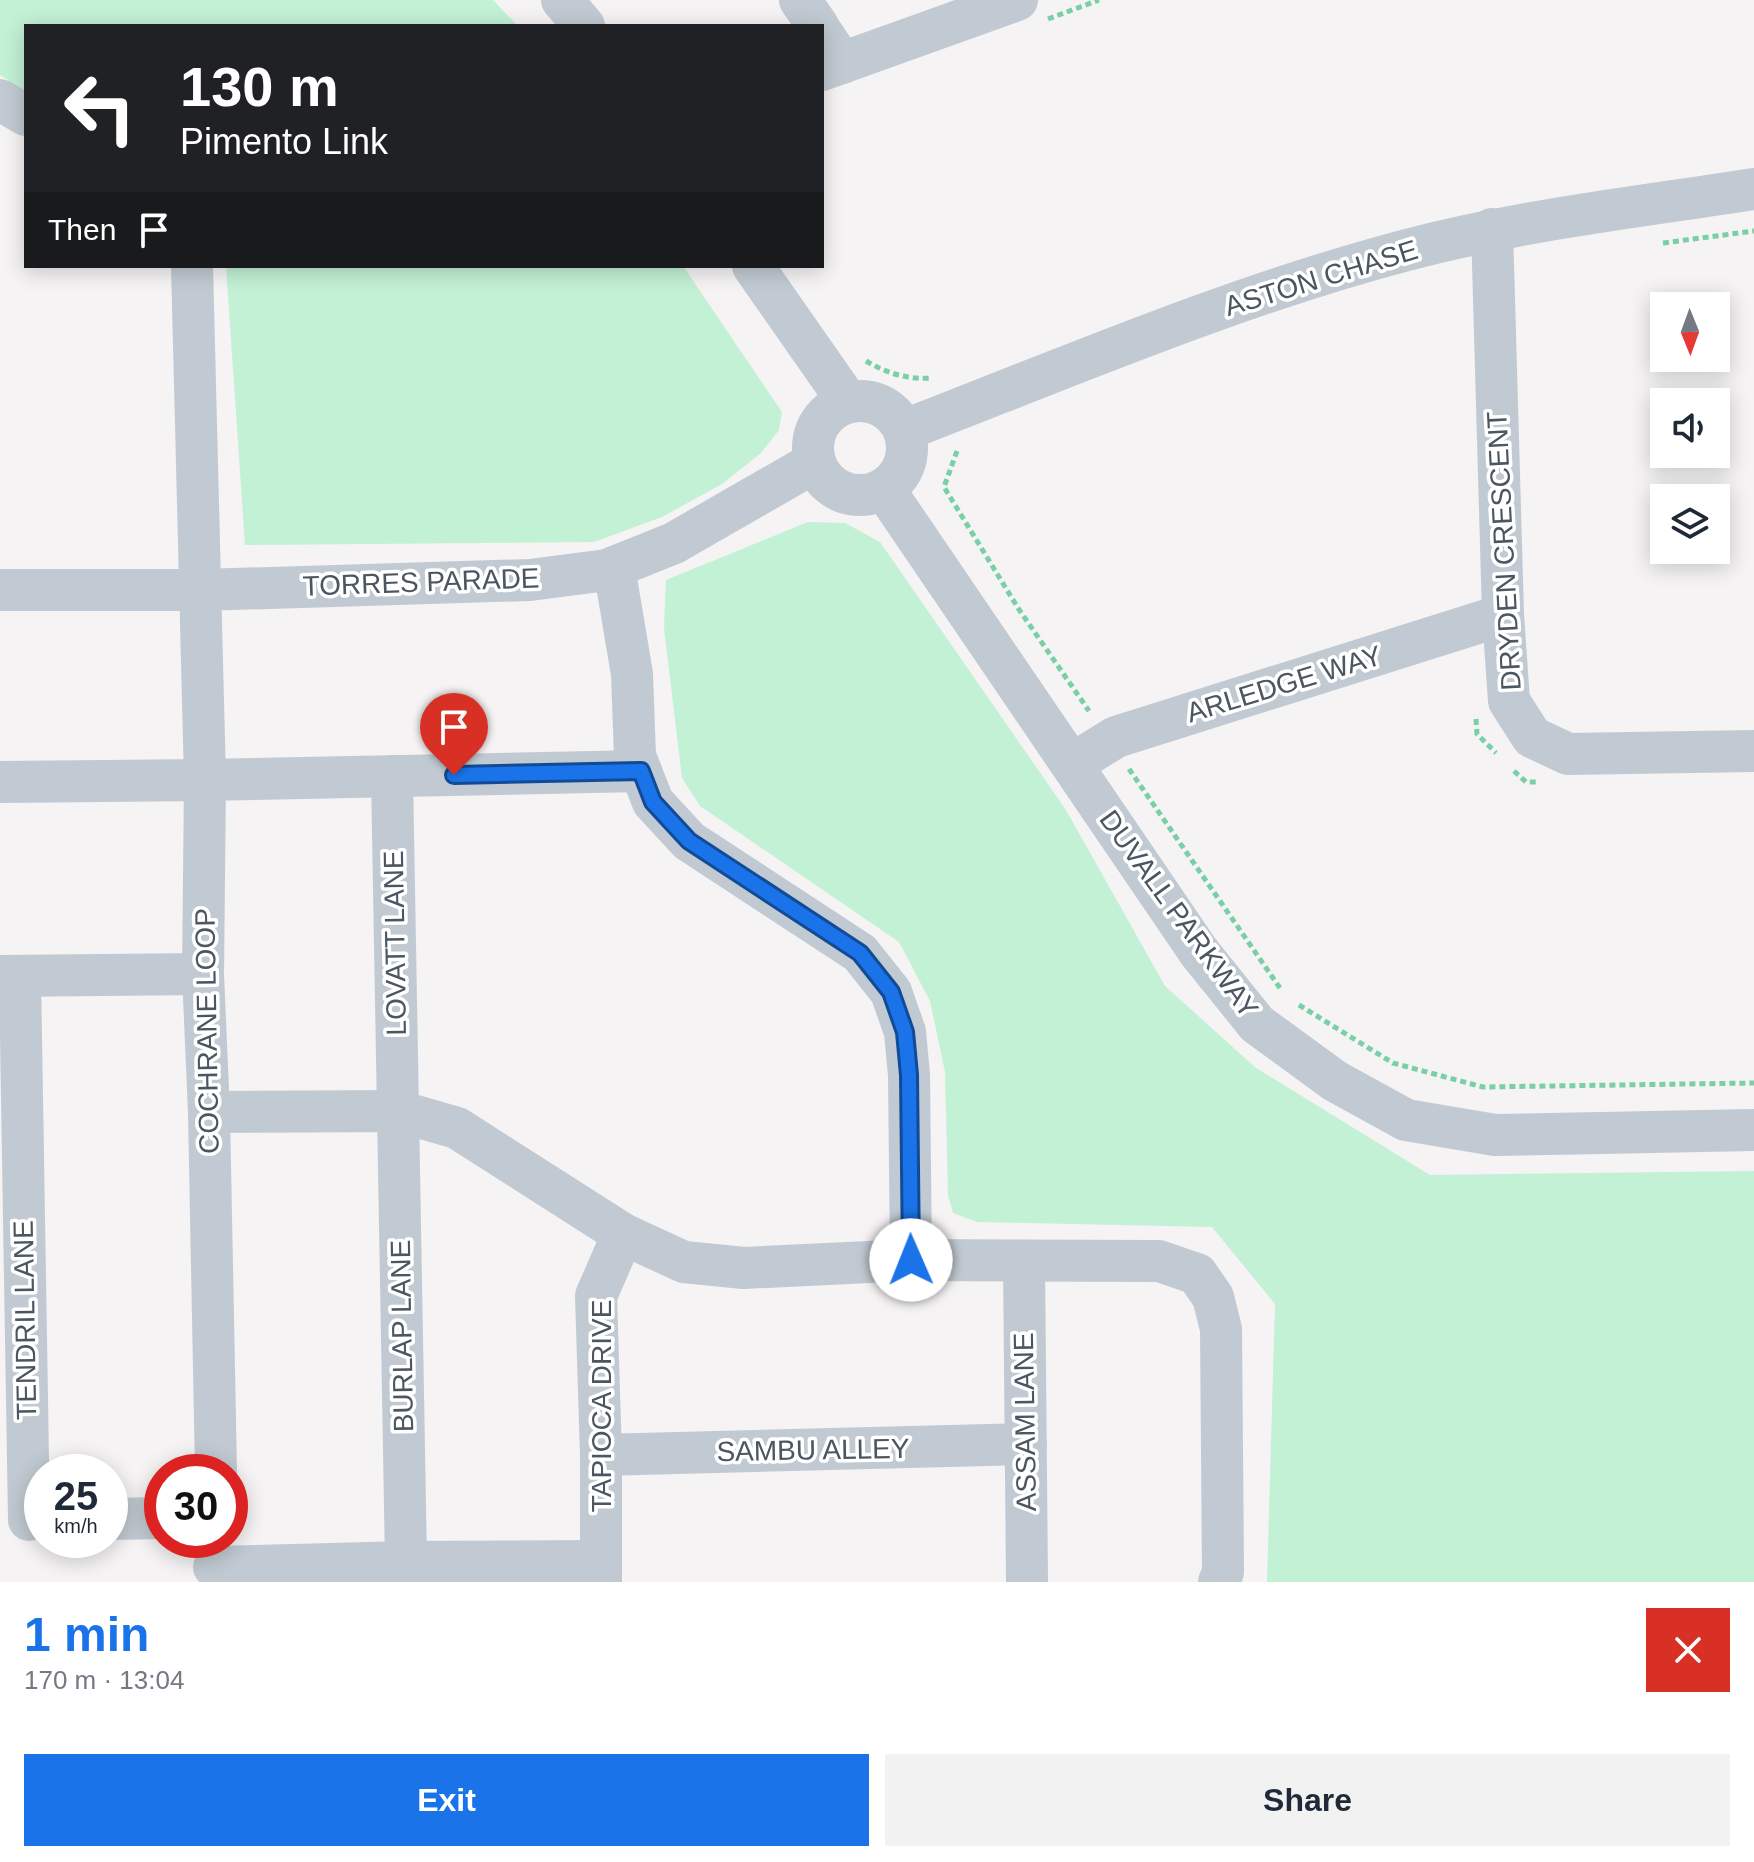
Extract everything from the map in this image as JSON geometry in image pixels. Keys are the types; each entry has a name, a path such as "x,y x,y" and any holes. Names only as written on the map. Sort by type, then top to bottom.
{"street":[{"path":"562,0 582,24"},
{"path":"800,0 817,24"},
{"path":"829,55 1017,0"},
{"path":"0,100 24,114"},
{"name":"ASTON CHASE","path":"905,430 1225,308 1340,269 1492,229 1754,189"},
{"name":"DRYDEN CRESCENT","path":"1492,229 1503,615 1509,701 1532,737 1568,754 1754,751"},
{"name":"COCHRANE LOOP","path":"192,268 205,780 203,974 216,1454"},
{"path":"754,268 848,402"},
{"path":"848,402 875,402 893,413 905,430 908,447 906,463 895,481 884,489 861,495 845,493 827,482 815,462 815,432 834,407 848,402"},
{"name":"TORRES PARADE","path":"0,590 201,590 530,580 614,567 674,543 815,462"},
{"name":"DUVALL PARKWAY","path":"884,489 1199,952 1257,1024 1335,1081 1406,1120 1495,1135 1754,1130"},
{"path":"614,567 632,674 635,756 653,802 689,841 860,953 891,992 905,1032 909,1075 911,1260"},
{"name":"ARLEDGE WAY","path":"1072,764 1116,737 1503,615"},
{"path":"0,782 641,771"},
{"name":"LOVATT LANE","path":"392,776 398,1111"},
{"path":"10,976 203,974"},
{"name":"TENDRIL LANE","path":"10,976 24,1520"},
{"path":"209,1112 398,1111 457,1128 623,1234 684,1262 744,1268 911,1260 1159,1261 1197,1274 1213,1297 1221,1329 1223,1572 1219,1582"},
{"name":"BURLAP LANE","path":"398,1111 406,1562"},
{"name":"TAPIOCA DRIVE","path":"601,1571 596,1296 623,1234"},
{"name":"ASSAM LANE","path":"1024,1261 1027,1582"},
{"name":"SAMBU ALLEY","path":"601,1455 1026,1444"},
{"path":"215,1563 406,1562 601,1571"}],"green space":[{"path":"0,0 493,0 516,24 24,24 24,91 0,75"},
{"path":"226,268 684,268 782,412 779,430 761,453 722,484 662,517 594,542 245,545"},
{"path":"808,522 845,523 880,542 1066,810 1165,986 1256,1068 1430,1175 1754,1171 1754,1582 1267,1582 1275,1304 1212,1227 977,1222 953,1213 948,1195 945,1072 930,1001 899,942 700,806 682,778 664,628 666,580"}],"route":[{"path":"454,775 641,771 653,802 689,841 860,953 891,992 905,1032 909,1075 911,1260"}]}
